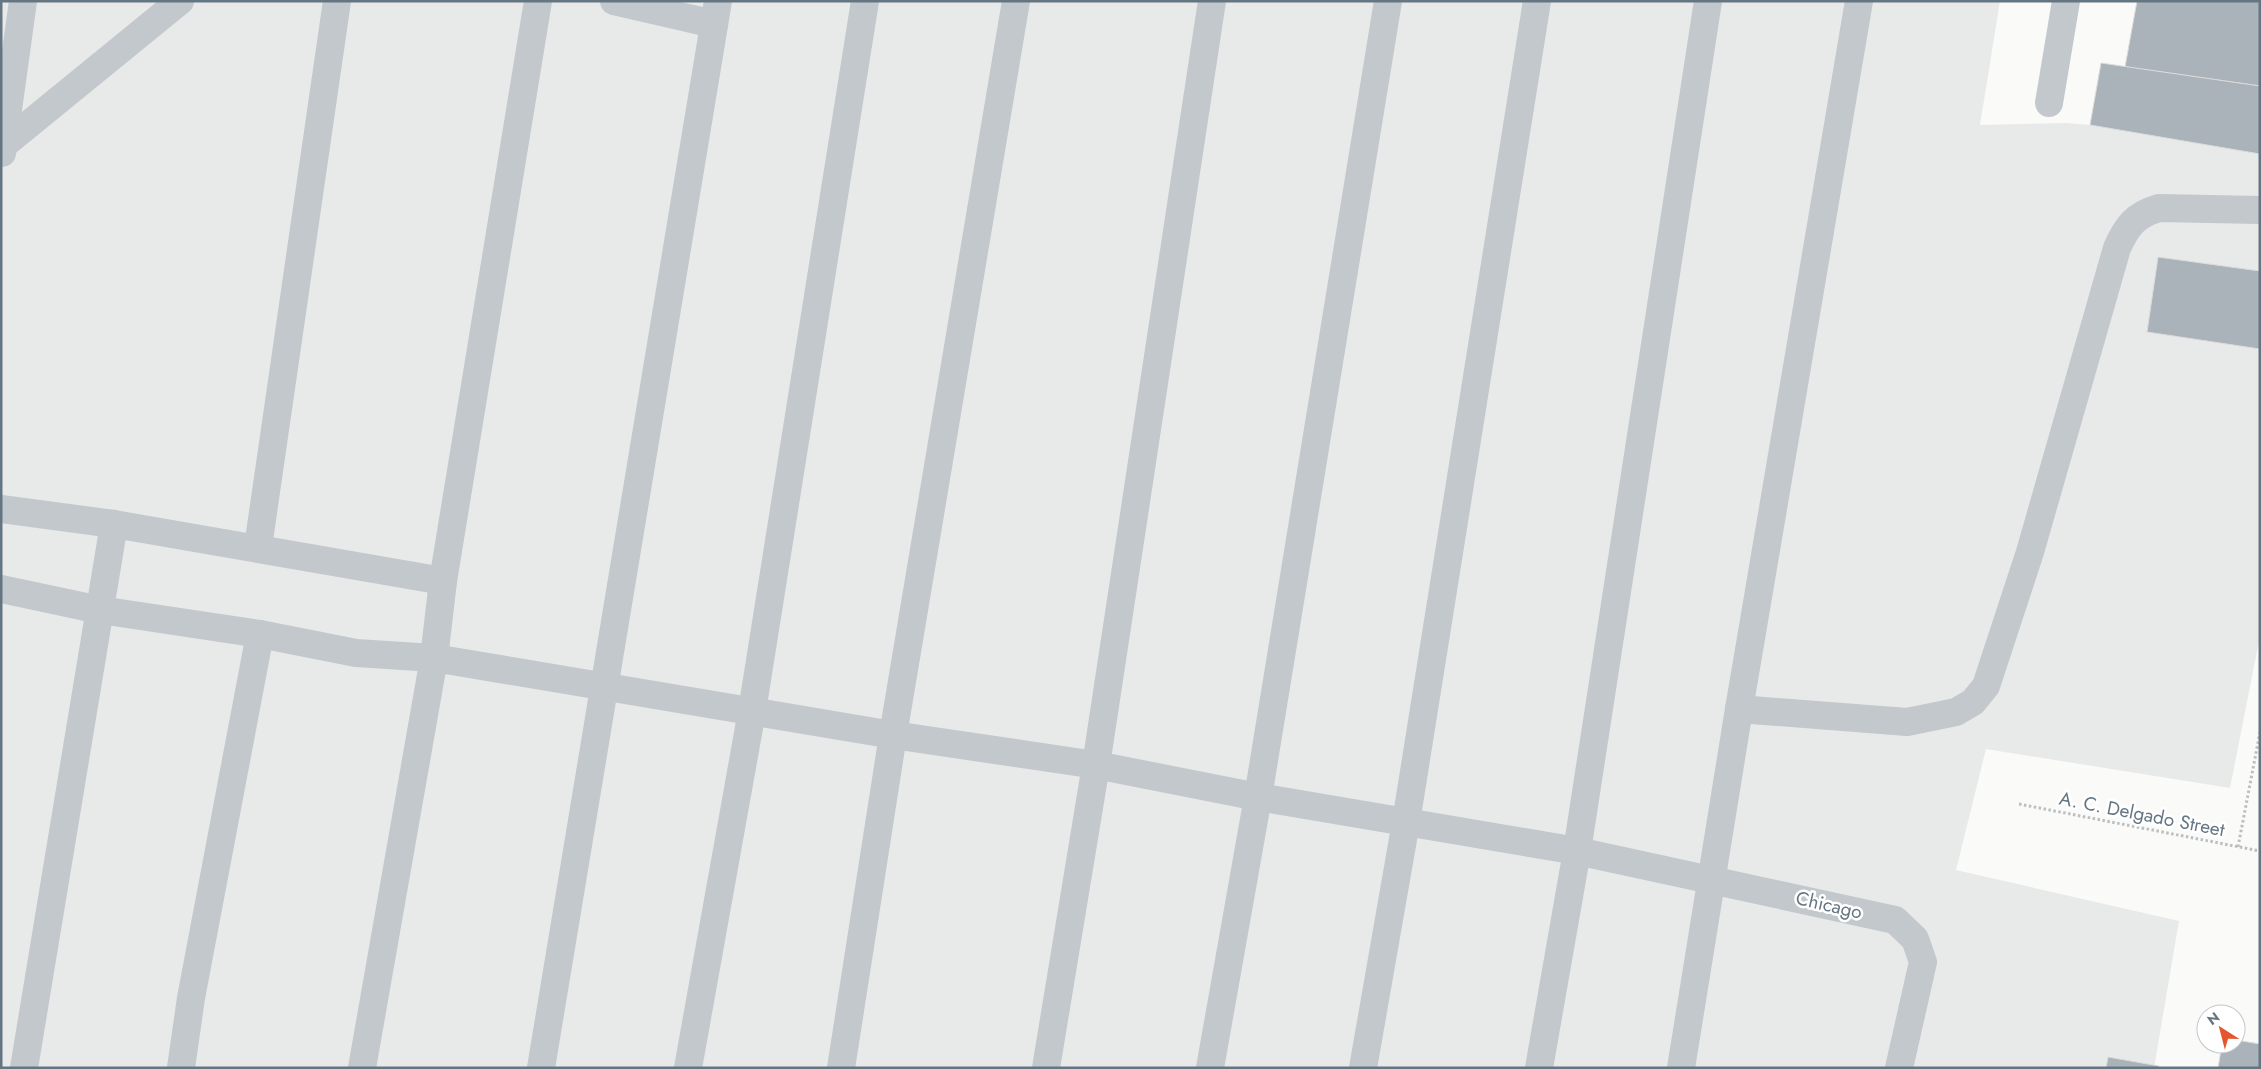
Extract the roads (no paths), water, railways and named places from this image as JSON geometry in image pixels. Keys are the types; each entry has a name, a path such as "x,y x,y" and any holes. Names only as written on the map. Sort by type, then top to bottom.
{"street":[{"path":"2,149 23,1"},
{"path":"2,149 180,1"},
{"path":"258,547 337,1"},
{"path":"362,1068 434,658 443,581 538,1"},
{"path":"541,1068 716,13 614,1"},
{"path":"688,1068 752,711 865,1"},
{"path":"841,1068 1016,1"},
{"path":"1046,1068 1096,765 1212,1"},
{"path":"1210,1068 1258,797 1388,1"},
{"path":"1363,1068 1406,822 1537,1"},
{"path":"1539,1068 1577,851 1708,1"},
{"path":"1681,1068 1739,708 1859,1"},
{"path":"2049,103 2066,1"},
{"path":"1739,708 1908,722 1956,712 1973,702 1986,686 2030,552 2117,248 2124,233 2143,213 2159,208 2260,210"},
{"path":"1,509 114,524 258,547 443,581"},
{"path":"24,1068 114,524"},
{"name":"Chicago","path":"1,589 100,610 260,634 356,653 434,658 894,736 1096,765 1258,797 1577,851 1895,920 1916,939 1923,962 1899,1068"},
{"path":"181,1068 193,988 260,634"}]}
